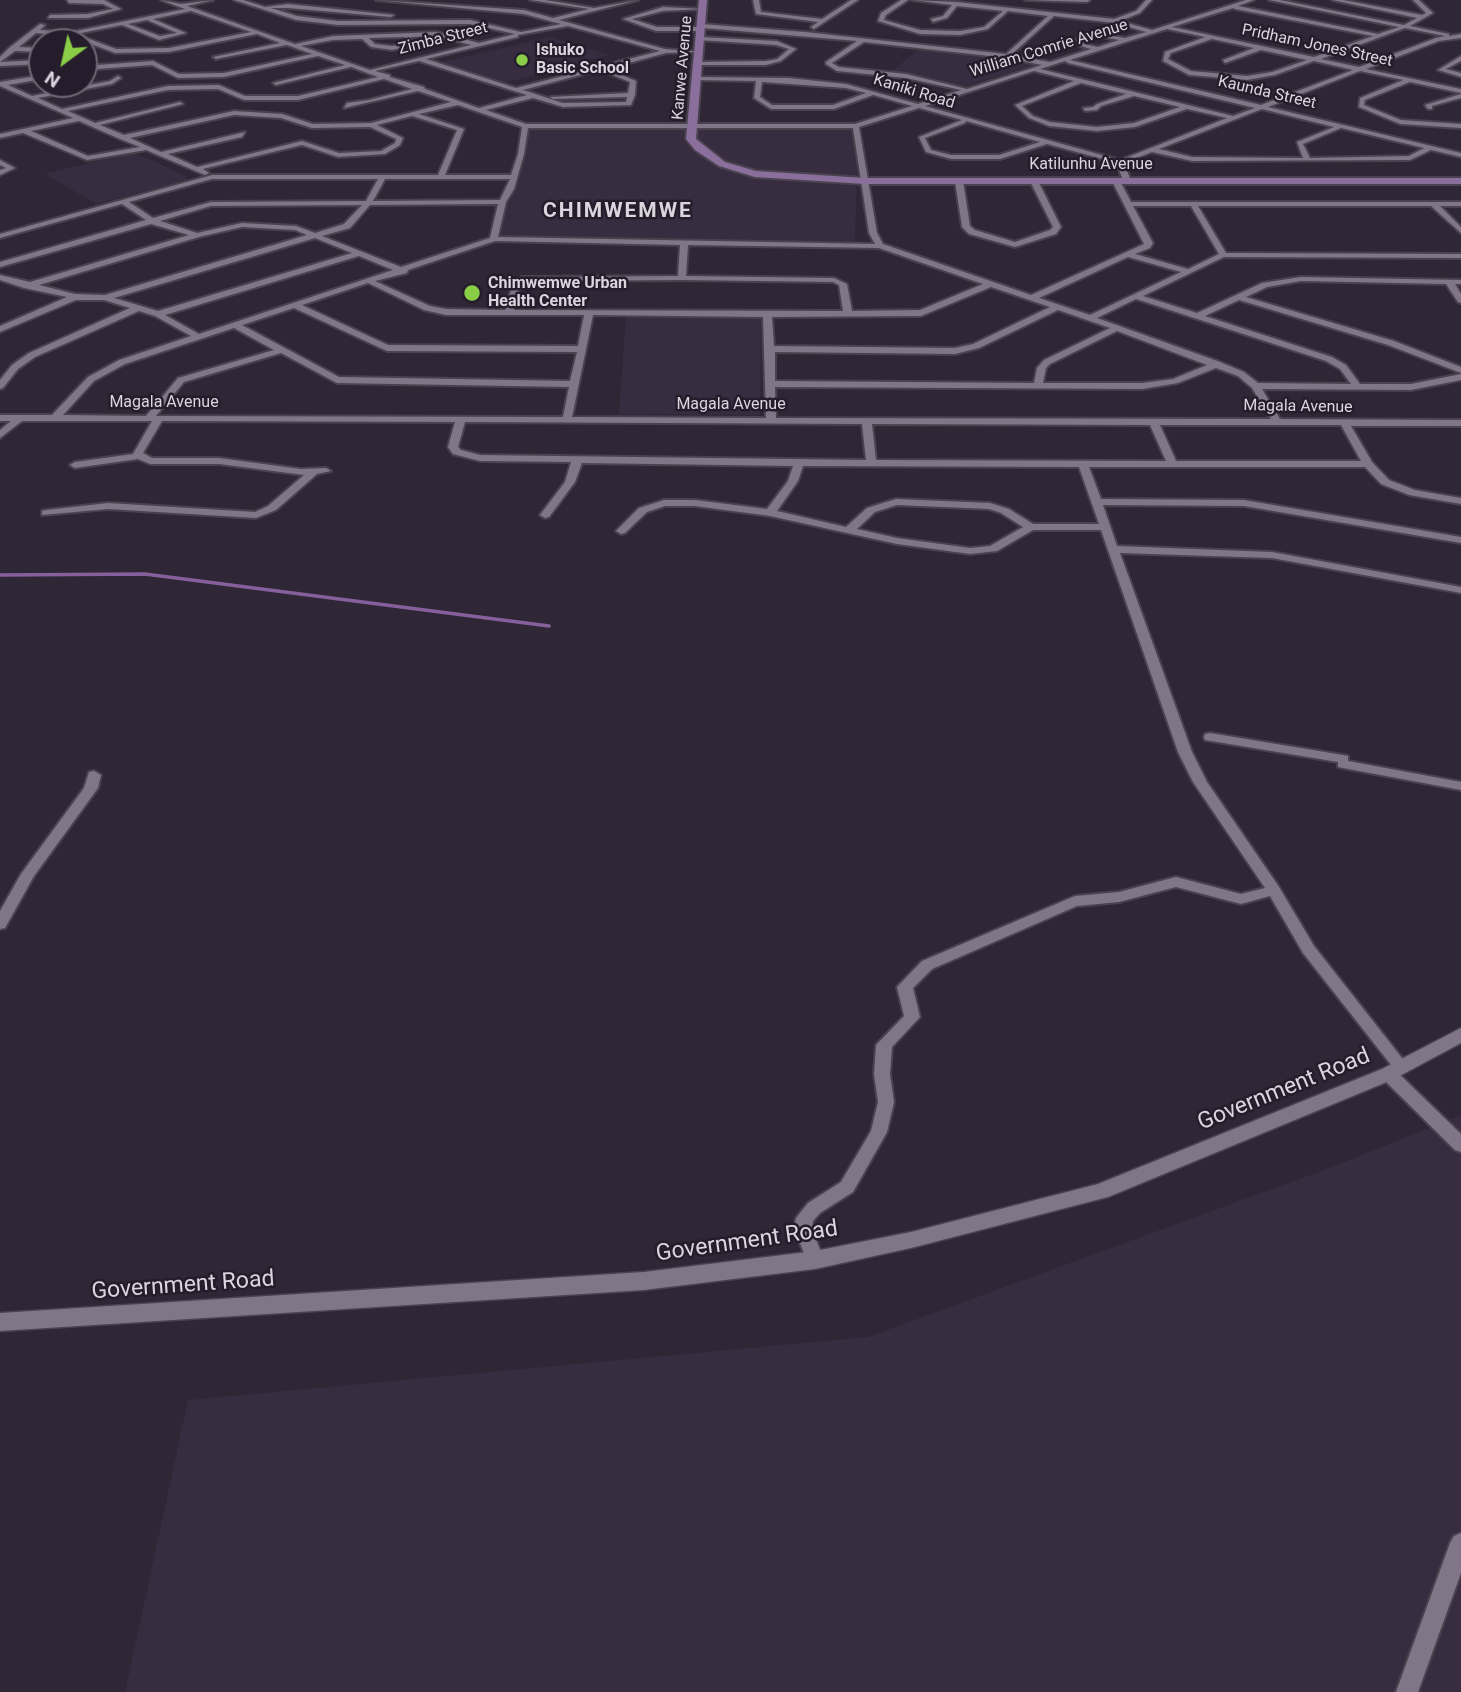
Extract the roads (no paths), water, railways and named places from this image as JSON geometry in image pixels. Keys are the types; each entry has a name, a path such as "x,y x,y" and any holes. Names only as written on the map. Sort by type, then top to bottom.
{"main road":[{"name":"Kanwe Avenue","path":"703,4 691,126 694,144 722,164"},
{"name":"Katilunhu Avenue","path":"722,164 770,176 865,181 1461,181"}],"street":[{"path":"164,0 526,126 514,177 502,202 494,239"},
{"path":"180,6 210,0"},
{"path":"237,0 296,18 338,23 470,22 521,34"},
{"path":"379,0 493,10 554,19 665,51 699,52"},
{"path":"437,5 446,0"},
{"path":"533,0 596,9"},
{"path":"554,19 632,0"},
{"path":"756,0 758,13 822,21"},
{"path":"805,34 855,0"},
{"path":"885,24 881,21 883,14 905,0"},
{"path":"915,0 1115,21 1154,32"},
{"path":"1028,0 1089,5 1096,0"},
{"path":"1068,2 1087,0"},
{"path":"1115,21 1138,12 1149,0"},
{"name":"William Comrie Avenue","path":"526,126 856,126 1251,0"},
{"path":"1272,0 1448,36 1461,36"},
{"path":"1335,0 1423,17"},
{"path":"1212,37 1164,56 1173,67 1189,73 1247,78 1273,74 1404,27 1431,12 1416,0"},
{"path":"38,28 50,17 70,1 104,2 118,9 88,16 50,17"},
{"path":"1031,12 1037,1"},
{"path":"703,4 663,9 626,19 663,30 805,34 1007,56 1054,65"},
{"path":"944,15 957,4"},
{"path":"339,10 351,5"},
{"path":"258,8 288,6 405,16 410,23"},
{"path":"1234,7 1377,35"},
{"path":"876,26 885,24 920,32 960,33 986,28 1008,9"},
{"path":"98,28 192,10"},
{"path":"470,22 493,10"},
{"path":"1007,56 1053,14"},
{"path":"123,23 159,38 183,33 147,19"},
{"path":"390,23 394,36"},
{"name":"Zimba Street","path":"372,71 568,24"},
{"name":"Pridham Jones Street","path":"1168,28 1362,69 1461,94"},
{"path":"98,44 115,51 169,50 259,32"},
{"path":"698,63 765,63 779,60 793,49 777,43 701,32"},
{"path":"903,45 920,32"},
{"path":"960,33 970,37"},
{"path":"1100,50 1082,45 1079,40 1090,33 1127,40"},
{"path":"365,37 373,46 392,48 412,43 407,35"},
{"path":"216,57 333,38 445,35 480,44"},
{"path":"0,62 11,49 28,36"},
{"path":"1032,298 1150,243 1129,204 1120,162 1448,36"},
{"path":"863,40 828,64 837,69 906,76 965,90"},
{"path":"1225,61 1262,48"},
{"path":"11,49 28,50"},
{"path":"153,63 169,50"},
{"path":"101,65 115,51"},
{"path":"516,90 665,51"},
{"path":"98,66 153,63 178,76 224,75 319,53"},
{"path":"1461,58 1440,68 1461,75"},
{"path":"419,59 563,106 626,106 632,95 634,81 600,68"},
{"name":"Kaunda Street","path":"1067,60 1461,155"},
{"path":"0,62 28,62"},
{"path":"295,79 353,65"},
{"path":"1035,70 1234,118"},
{"path":"1162,83 1189,73"},
{"path":"219,87 224,75"},
{"path":"168,88 178,76"},
{"path":"64,110 168,88 219,87 244,98 298,98 388,76"},
{"path":"1242,85 1247,78"},
{"name":"Kaniki Road","path":"696,79 814,82 873,93 1014,135 1120,162"},
{"path":"2,85 28,80"},
{"path":"759,80 757,98 771,107 834,107 873,93"},
{"path":"1409,80 1363,99 1361,106 1400,122 1461,126"},
{"path":"1080,82 1018,105 1031,117 1049,124 1097,129 1135,125 1186,107"},
{"path":"2,85 28,95"},
{"path":"369,103 422,88"},
{"path":"1099,105 1132,94"},
{"path":"1438,104 1461,94"},
{"path":"482,109 533,96"},
{"path":"36,98 143,149 212,177"},
{"path":"234,113 244,98"},
{"path":"282,116 298,98"},
{"path":"122,138 234,113 282,116 312,126 371,125 461,102"},
{"path":"93,125 159,109"},
{"path":"413,114 462,131 441,177"},
{"path":"0,136 81,118"},
{"path":"965,121 921,138 928,151 951,157 1000,157 1044,143"},
{"path":"1371,133 1400,122"},
{"path":"1014,135 1049,124"},
{"path":"196,169 302,143 338,155 383,153 398,144 400,138 397,135 371,125"},
{"path":"302,143 312,126"},
{"path":"856,126 873,233 880,246"},
{"path":"1308,160 1299,143 1341,126"},
{"path":"1097,129 1104,136"},
{"path":"25,131 87,158 143,149"},
{"path":"160,154 224,138"},
{"path":"1151,150 1192,159 1308,160 1410,158 1430,148"},
{"path":"0,162 11,167 0,173"},
{"path":"0,236 212,177 514,177"},
{"path":"106,298 352,224 368,204 383,177"},
{"path":"959,181 965,227 972,232 1015,245 1054,232 1057,227 1034,181"},
{"path":"0,265 219,203 502,202"},
{"path":"125,203 154,222 197,235"},
{"path":"1129,204 1461,204"},
{"path":"1432,204 1461,231"},
{"path":"1194,205 1223,256"},
{"path":"27,286 233,226 277,225 318,235 404,271"},
{"path":"55,418 78,391 103,371 494,239 880,246 1090,318 1241,374 1256,386 1278,422"},
{"path":"682,278 684,242"},
{"path":"158,314 360,253"},
{"path":"1128,255 1191,272"},
{"path":"1090,318 1223,256 1461,256"},
{"path":"1282,256 1288,264"},
{"path":"1198,316 1265,285 1298,275 1461,282"},
{"path":"0,277 75,297 106,298 158,314 198,337"},
{"path":"509,312 517,283 522,279 682,278 834,280 843,284 848,314"},
{"path":"371,282 435,311 767,314 921,313 991,284"},
{"path":"1449,282 1461,300"},
{"path":"1137,296 1329,359 1343,367 1357,386"},
{"path":"0,329 75,297"},
{"path":"1237,297 1391,343 1461,370"},
{"path":"295,305 387,348 580,349"},
{"path":"770,349 967,349 1057,307"},
{"path":"1,383 32,355 138,308"},
{"path":"567,420 589,313"},
{"path":"767,314 771,420"},
{"path":"234,325 337,380 573,384"},
{"path":"1038,385 1042,368 1047,362 1117,328"},
{"path":"139,456 154,418 181,380 279,351"},
{"path":"771,384 1161,384 1217,365"},
{"path":"1256,386 1411,387 1461,377"},
{"name":"Magala Avenue","path":"0,418 1461,423"},
{"path":"0,435 20,418"},
{"path":"461,420 453,447 467,456 577,461 799,463 1368,464"},
{"path":"867,421 872,463"},
{"path":"1154,423 1172,463"},
{"path":"1345,424 1368,464 1385,482 1400,489 1461,501"},
{"path":"75,465 139,456 163,462 219,461 314,472 326,471"},
{"path":"545,515 570,482 577,461"},
{"path":"770,513 793,481 799,463"},
{"path":"1083,464 1185,752 1218,813 1274,890 1308,949 1394,1070 1461,1145"},
{"path":"47,513 108,506 256,514 272,508 314,472"},
{"path":"849,530 871,510 896,502 990,506 1005,511 1031,527"},
{"path":"1097,502 1244,503 1461,540"},
{"path":"621,531 643,510 664,503 695,503 770,513 897,541 970,551 993,549 1031,527 1104,527"},
{"path":"1113,549 1272,555 1461,590"},
{"path":"1210,737 1461,786"},
{"path":"0,924 27,874 91,788 94,775"},
{"path":"815,1260 803,1228 805,1218 847,1187 879,1132 886,1102 882,1074 884,1045 912,1017 905,987 927,965 1075,901 1119,897 1176,882 1241,899 1274,890"},
{"name":"Government Road","path":"0,1322 644,1281 815,1260 911,1240 1101,1191 1394,1070 1461,1035"},
{"path":"1407,1692 1461,1543"}],"waterway":[{"path":"0,575 145,574 549,626"}],"place":[{"name":"Ishuko Basic School","path":"522,60"},
{"name":"Chimwemwe Urban Health Center","path":"472,293"}],"district":[{"name":"CHIMWEMWE","path":"618,212"}]}
